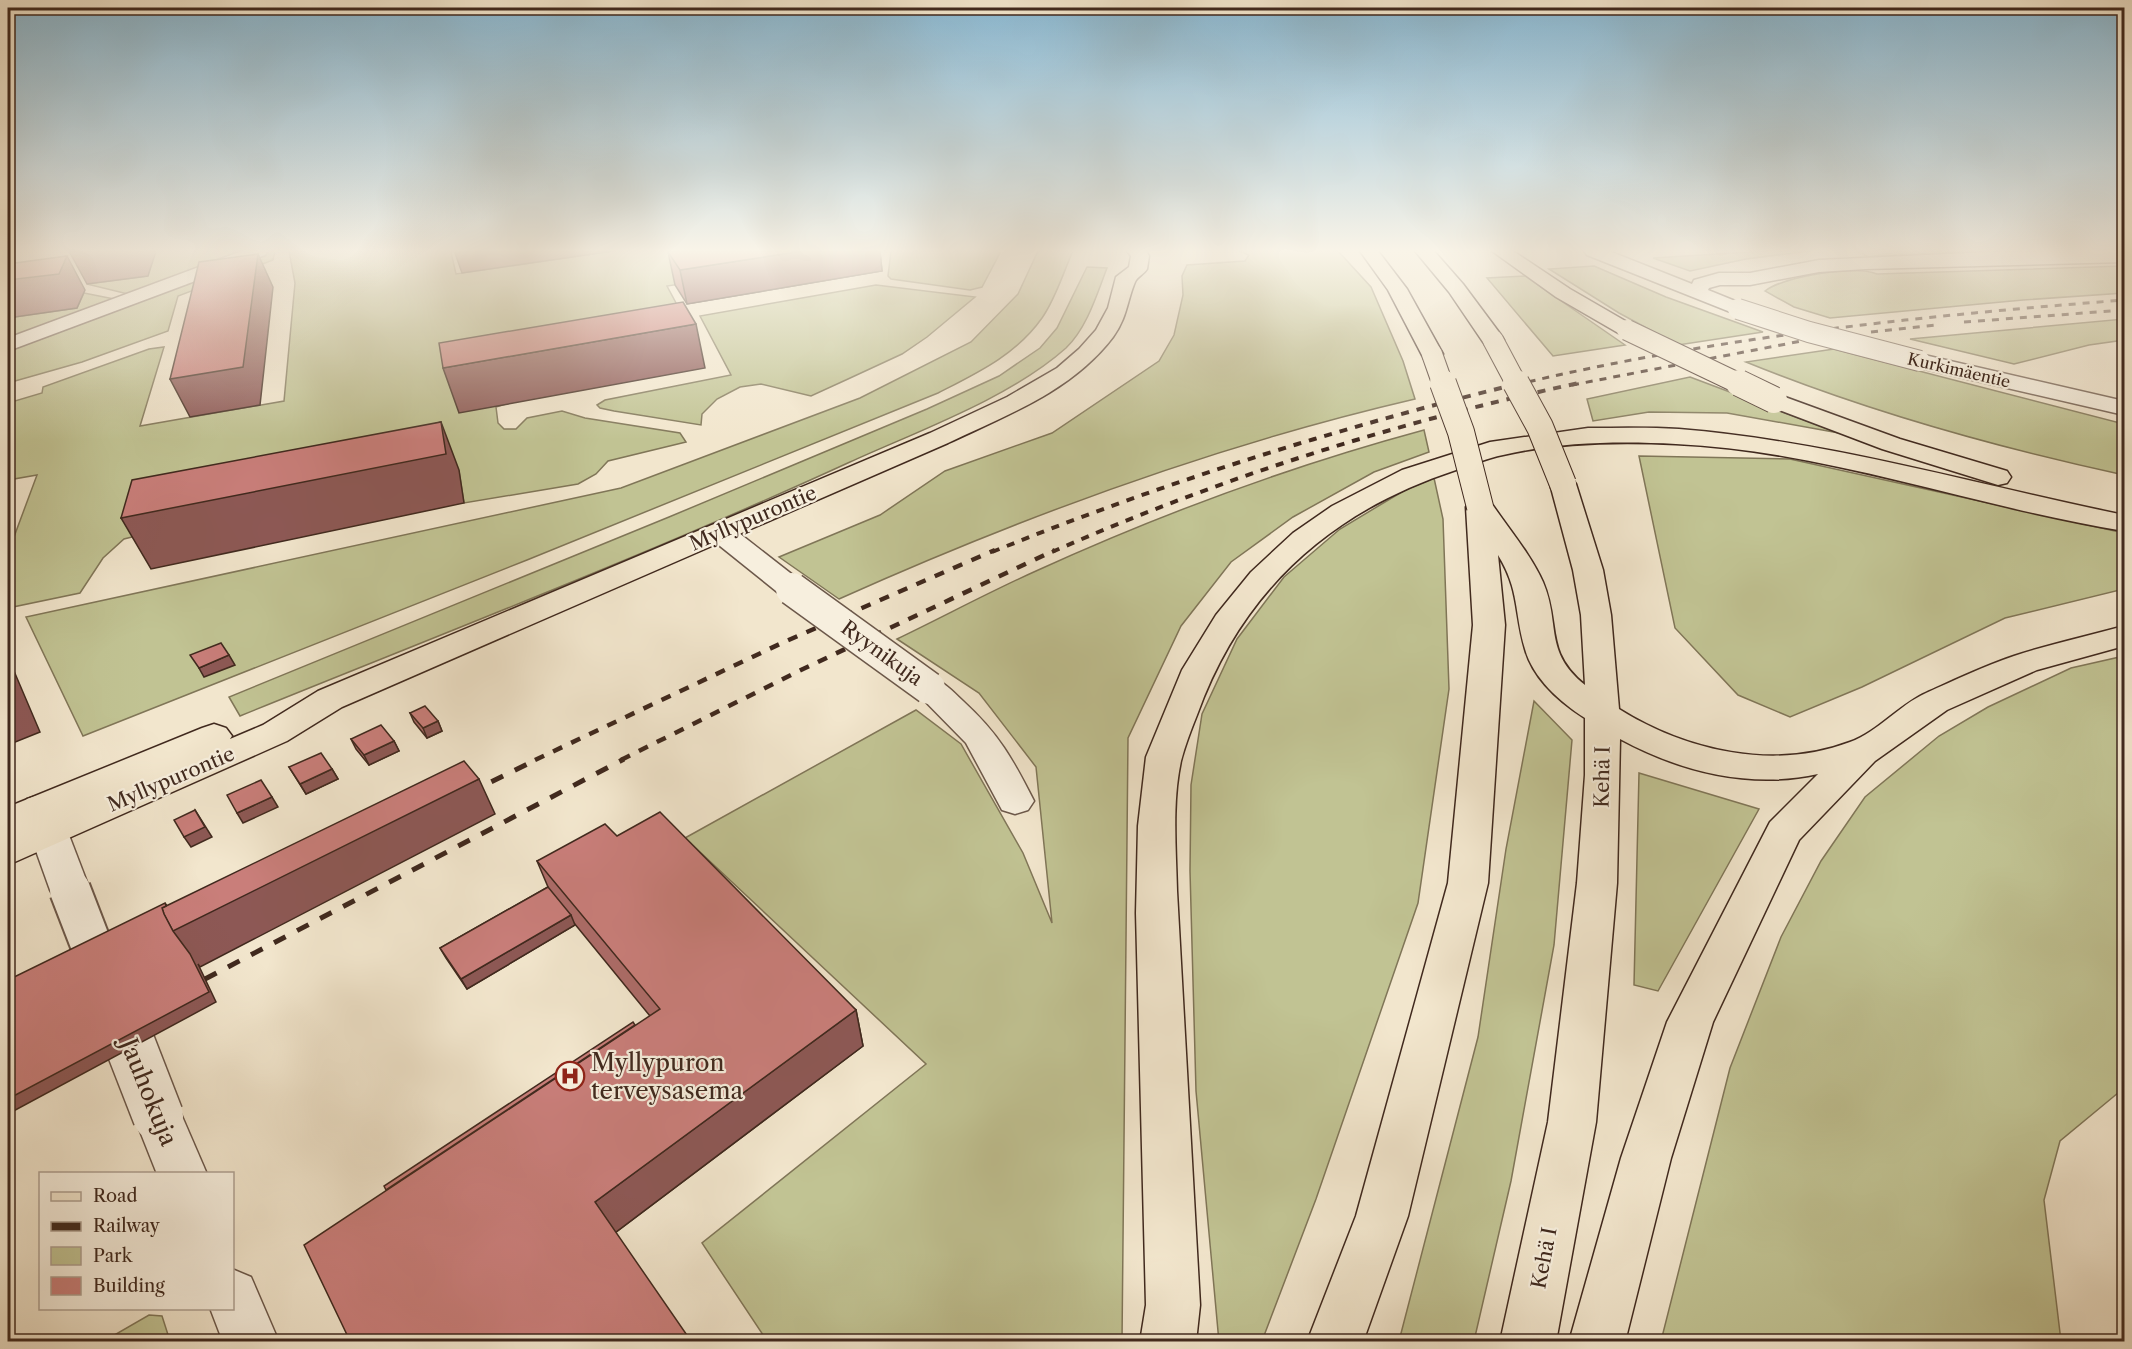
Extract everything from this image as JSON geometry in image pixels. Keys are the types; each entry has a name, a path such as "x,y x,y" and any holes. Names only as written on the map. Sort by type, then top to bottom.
{"main road":[{"name":"Myllypurontie","path":"8,850 32,821 275,734 330,699 939,438 1030,394 1066,370 1096,345 1115,314"},
{"path":"1335,1341 1382,1216 1468,883 1489,625 1480,507 1461,432 1432,354 1410,314"},
{"name":"Kehä I","path":"1474,314 1493,340 1540,427 1563,484 1588,570 1596,615 1603,715 1603,775 1597,883 1572,1122 1527,1341"},
{"path":"1599,314 1627,330 1774,400 1910,450 2030,486 2124,508"},
{"path":"1168,1341 1173,1305 1155,855 1163,762 1189,686 1215,637 1248,591 1289,551 1331,517 1371,493 1441,463 1525,441 1604,433 1682,435 1763,446 2076,515 2124,523"},
{"path":"1480,507 1529,585 1537,632 1549,667 1574,693 1603,715 1652,740 1692,755 1749,768 1795,766 1862,752"},
{"path":"1597,1341 1646,1158 1690,1022 1784,832 1862,752 1935,702 2025,663 2124,636"}],"street":[{"path":"8,345 91,314"},
{"name":"Kurkimäentie","path":"1753,314 1809,332 1920,361 2124,408"},
{"name":"Ryynikuja","path":"720,532 769,573 929,688 978,735 1016,801"},
{"name":"Jauhokuja","path":"32,821 70,890 182,1172"},
{"path":"234,1301 251,1341"}],"green space":[{"path":"36,314 81,314 8,341 8,318"},
{"path":"99,314 173,314 168,331 82,362 8,383 8,348"},
{"path":"292,314 682,314 698,344 496,407 498,423 504,429 516,429 527,418 562,411 585,418 680,433 686,442 608,461 596,474 578,484 464,503 459,471 160,530 124,539 103,558 80,593 8,608 8,553 37,475 8,480 8,403 42,393 43,387 149,349 164,347 140,426 284,401"},
{"path":"712,314 955,314 902,354 811,396 761,384 740,387 717,399 702,414 701,425 614,411 600,408 597,405 605,400 731,375 700,316"},
{"path":"998,314 1045,314 1032,331 1008,353 938,393 527,560 83,736 26,617 621,488 860,398 971,342"},
{"path":"1064,314 1089,314 1080,331 1066,348 1043,366 991,398 933,425 699,529 240,716 229,697 927,409 999,376 1040,348 1057,328"},
{"path":"1179,314 1383,314 1403,361 1415,399 1267,438 1122,485 979,539 839,599 779,557 880,515 945,471 1052,433 1159,361 1174,335"},
{"path":"1517,314 1580,314 1625,345 1553,356"},
{"path":"1621,314 1713,314 1763,332 1678,345"},
{"path":"1817,314 1873,314 1830,318"},
{"path":"2124,319 2124,340 2089,345 2014,364 1910,339"},
{"path":"1834,349 2124,424 2124,475 2028,453 1933,427 1839,397 1746,362"},
{"path":"1690,377 1839,433 1727,413 1649,412 1593,421 1587,399"},
{"path":"1424,430 1429,452 1374,472 1293,517 1231,562 1181,626 1128,738 1122,1341 767,1341 702,1243 926,1064 685,838 916,710 961,744 1023,853 1052,923 1036,767 979,693 897,639 1001,587 1131,530 1276,475"},
{"path":"1639,456 1790,459 2124,533 2124,589 2005,618 1862,687 1790,717 1738,695 1675,628"},
{"path":"1434,478 1443,519 1449,689 1418,903 1316,1199 1262,1341 1219,1342 1196,1091 1190,871 1191,785 1202,714 1237,639 1284,577 1340,529 1405,490"},
{"path":"2124,656 2124,1088 2060,1141 2044,1200 2061,1341 1661,1341 1730,1068 1781,937 1821,861 1865,797 1939,736 1988,707 2071,668"},
{"path":"1534,701 1572,740 1554,945 1511,1181 1474,1341 1399,1341 1478,1037 1506,849"},
{"path":"1639,773 1759,809 1658,991 1634,985"},
{"path":"149,1315 162,1316 170,1341 104,1341"}],"building":[{"path":"186,314 250,314 243,367 170,379"},
{"path":"612,314 690,314 696,324 443,368 439,343"},
{"path":"441,422 446,454 121,518 132,480"},
{"path":"221,643 229,655 199,668 190,655"},
{"path":"425,706 438,721 423,728 410,713"},
{"path":"381,725 394,741 364,755 351,739"},
{"path":"321,753 332,769 300,784 289,767"},
{"path":"464,761 479,779 173,931 162,908"},
{"path":"261,780 272,797 237,813 227,795"},
{"path":"195,810 205,827 184,837 174,820"},
{"path":"660,812 856,1010 595,1202 691,1341 350,1341 304,1245 660,1009 537,861 605,824 617,836"},
{"path":"548,887 571,915 461,979 440,948"},
{"path":"165,903 166,906 162,908 164,914 190,954 209,992 8,1099 8,980"},
{"path":"633,1022 635,1025 386,1190 384,1186"}],"railway":[{"path":"1515,385 1590,368 1742,341 1962,314"},
{"path":"1964,322 2071,314"},
{"path":"1871,332 1937,325"},
{"path":"1572,385 1812,339"},
{"path":"992,552 1188,479 1320,437 1521,383"},
{"path":"1052,552 1180,499 1311,454 1444,415 1579,383"},
{"path":"535,760 784,642 995,550"},
{"path":"621,760 803,669 1055,550"},
{"path":"468,793 538,759"},
{"path":"205,979 624,759"}],"place":[{"name":"Myllypuron terveysasema","path":"570,1076"}]}
